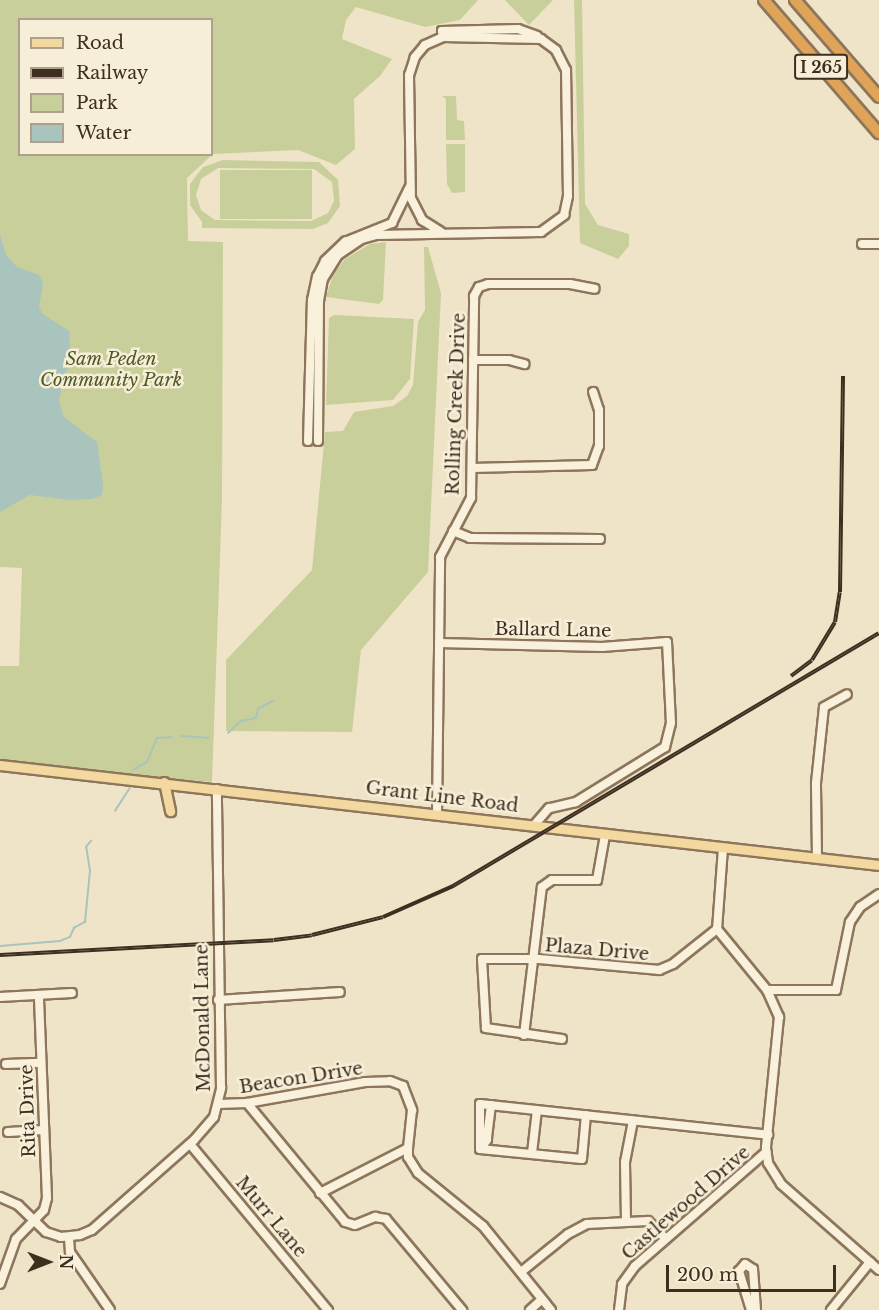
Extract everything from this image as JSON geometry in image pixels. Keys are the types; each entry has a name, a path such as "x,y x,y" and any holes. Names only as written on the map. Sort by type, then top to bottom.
{"highway":[{"name":"I 265","path":"764,0 879,133"},
{"name":"I 265","path":"795,0 879,97"}],"main road":[{"name":"Grant Line Road","path":"0,765 164,782 605,835 879,864"},
{"path":"164,782 170,811"}],"street":[{"path":"318,441 319,301 323,279 338,255 350,246 387,233 396,227 410,207 409,75 425,45 442,34 518,29 541,39 555,50 566,70 568,196 564,215 541,232 387,233"},
{"path":"308,441 312,300 317,277 325,261 345,242 392,223 411,183"},
{"path":"405,198 410,207 428,226 441,232"},
{"path":"862,244 879,244"},
{"name":"Rolling Creek Drive","path":"437,814 440,557 470,501 474,296 483,285 570,284 595,289"},
{"path":"473,360 509,360 524,364"},
{"path":"472,468 592,465 599,446 599,410 593,392"},
{"path":"453,531 470,538 600,538"},
{"name":"Ballard Lane","path":"439,643 603,647 667,642 671,710 665,747 576,802 549,808 534,825"},
{"path":"817,858 816,783 824,707 847,694"},
{"name":"McDonald Lane","path":"69,1238 92,1230 190,1144 210,1123 218,1104 217,789"},
{"name":"Plaza Drive","path":"524,1035 542,887 552,880 597,880 605,835"},
{"path":"723,848 717,929 767,990 779,1017 766,1152 770,1168 781,1184 879,1270"},
{"path":"767,990 836,990 850,922 860,907 879,894"},
{"name":"Plaza Drive","path":"562,1039 524,1035 484,1026 480,965 485,957 659,970 673,964 717,929"},
{"path":"218,1000 340,992"},
{"path":"0,997 72,993"},
{"name":"Rita Drive","path":"0,1284 16,1239 44,1210 47,1198 39,995"},
{"path":"6,1064 41,1063"},
{"name":"Beacon Drive","path":"218,1104 247,1103 327,1086 395,1082 407,1090 411,1099 412,1132 408,1148"},
{"path":"247,1103 348,1224 375,1217 390,1222 462,1310"},
{"path":"586,1116 582,1159 480,1149 480,1104 768,1135"},
{"path":"532,1153 537,1110"},
{"path":"626,1221 625,1162 633,1120"},
{"path":"8,1132 44,1130"},
{"name":"Murr Lane","path":"190,1144 328,1310"},
{"path":"320,1193 408,1148 408,1157 418,1173 470,1214 551,1310"},
{"name":"Castlewood Drive","path":"619,1310 625,1277 766,1152"},
{"path":"0,1197 18,1205 46,1232 69,1238 70,1252 111,1310"},
{"path":"521,1272 577,1228 626,1221 648,1221 666,1239"},
{"path":"831,1310 870,1262"},
{"path":"751,1310 739,1270 744,1264 753,1269 756,1310"},
{"path":"530,1310 541,1300"}],"green space":[{"name":"Sam Peden Community Park","path":"0,0 478,0 460,20 425,27 356,7 346,20 342,39 392,59 380,76 354,99 355,149 336,165 298,150 213,154 213,18 18,18 18,156 211,156 187,178 188,241 223,242 222,500 212,782 0,763 0,666 19,666 22,568 0,567"},
{"path":"505,0 553,0 529,25"},
{"path":"574,0 582,0 585,204 598,225 629,234 629,246 618,259 580,243"},
{"path":"442,96 456,96 457,120 464,121 465,140 446,140 446,99"},
{"path":"446,144 465,144 465,192 452,193 447,184"},
{"path":"223,160 319,162 338,180 340,206 328,223 313,229 202,228 202,222 190,205 190,184 203,167","holes":["218,168 314,169 332,182 334,201 328,213 311,221 215,220 201,210 196,195 201,179"]},
{"path":"220,170 312,170 312,219 220,219"},
{"path":"386,242 383,300 379,304 326,297 333,275 345,259 370,244"},
{"path":"424,247 428,247 441,293 428,572 361,650 352,732 226,731 226,660 312,570 325,432 343,431 354,412 393,406 407,396 413,385 418,322 425,310"},
{"path":"334,315 414,319 410,379 393,400 326,405 329,318"}],"water":[{"path":"0,235 6,255 17,267 39,275 43,283 39,308 43,314 69,331 71,366 65,372 59,402 64,417 97,442 103,485 102,495 92,499 70,500 30,495 0,512"}],"waterway":[{"path":"228,733 241,721 256,718 258,709 273,701"},
{"path":"182,736 209,738"},
{"path":"133,770 147,762 157,738 172,737"},
{"path":"115,811 130,788"},
{"path":"0,946 60,941 70,937 74,928 85,922 90,871 86,847 91,841"}],"railway":[{"path":"791,676 812,660 835,622 840,592 843,376"},
{"path":"0,955 274,940 312,935 383,917 453,886 879,633"}]}
